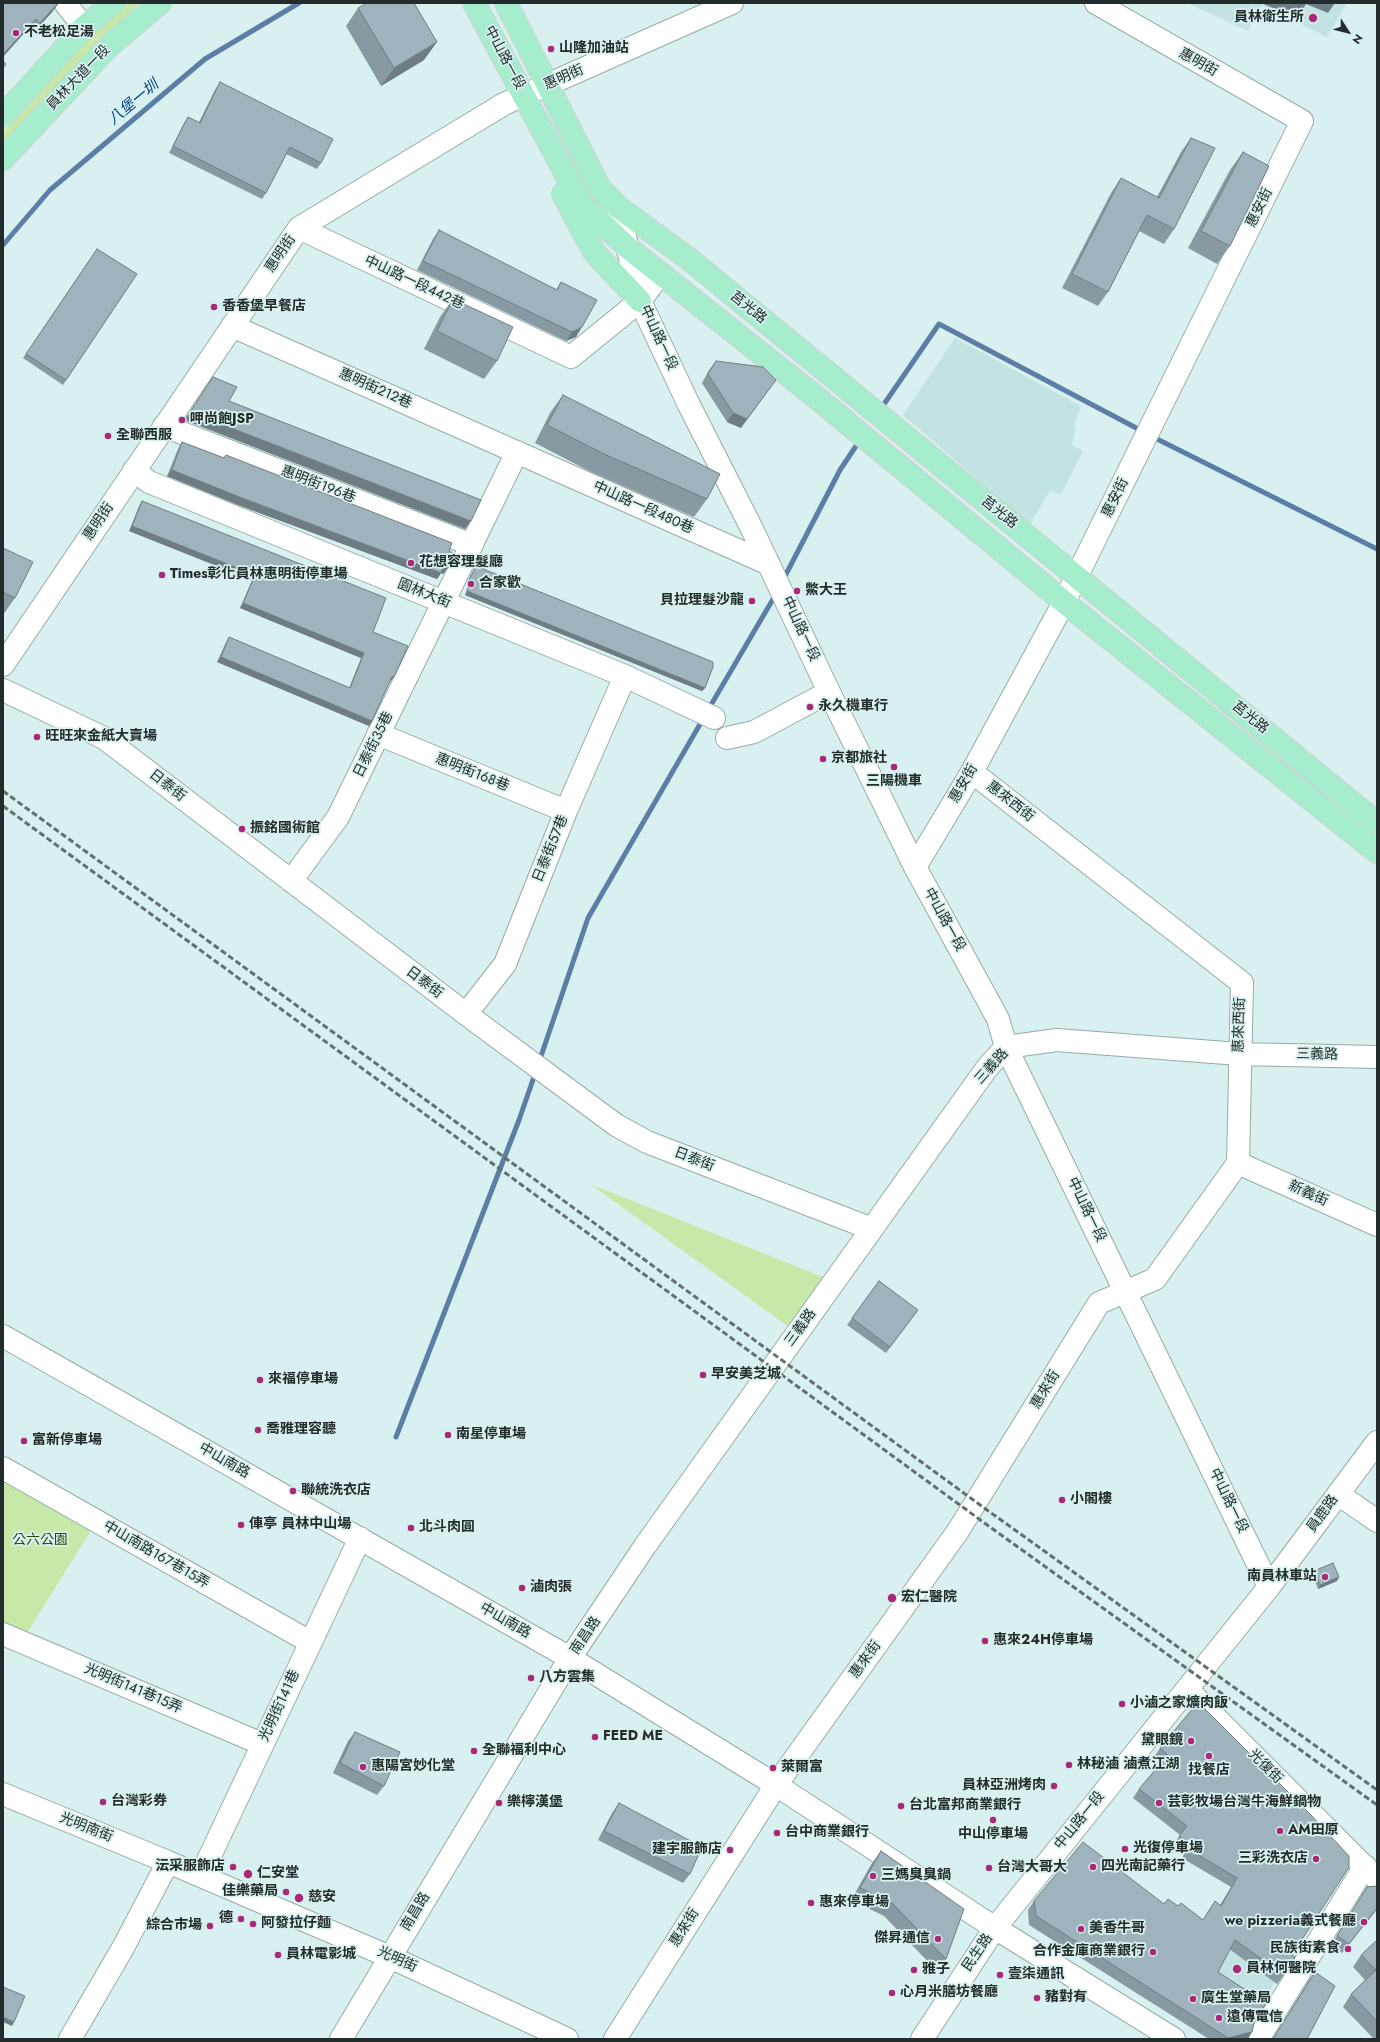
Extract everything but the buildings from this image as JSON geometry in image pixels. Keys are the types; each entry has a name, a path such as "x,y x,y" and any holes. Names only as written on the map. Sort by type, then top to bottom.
{"main road":[{"name":"員林大道一段","path":"3,116 84,27 113,3"},
{"name":"員林大道一段","path":"3,158 109,46 160,3"},
{"name":"中山路一段","path":"474,3 582,204 628,248"},
{"name":"中山路一段","path":"506,3 546,86 599,188 618,207"},
{"path":"555,154 560,187 594,252 640,300"},
{"name":"莒光路","path":"618,207 689,259 1377,823"},
{"name":"莒光路","path":"628,248 817,398 1064,602 1377,852"}],"street":[{"path":"65,3 84,27"},
{"name":"惠明街","path":"3,664 299,228 504,104 732,3"},
{"name":"惠明街","path":"1096,3 1302,121"},
{"name":"惠安街","path":"915,867 972,772 1077,577 1302,121"},
{"name":"中山路一段","path":"618,207 640,300 688,403 769,564 829,692 915,867 998,1019 1006,1047 1269,1587 995,1928"},
{"name":"中山路一段442巷","path":"299,228 571,357 640,300 660,274"},
{"name":"惠明街212巷","path":"232,326 518,452"},
{"name":"惠明街196巷","path":"164,426 472,545"},
{"name":"中山路一段480巷","path":"518,452 769,564"},
{"name":"日泰街35巷","path":"291,881 338,817 518,452"},
{"name":"園林大街","path":"134,470 149,482 625,676 714,718"},
{"name":"日泰街57巷","path":"466,1014 504,964 566,811 625,676"},
{"name":"日泰街","path":"3,690 104,738 466,1014 616,1125 647,1142 872,1228"},
{"path":"726,738 754,732 829,692"},
{"name":"惠明街168巷","path":"378,734 566,811"},
{"name":"惠來西街","path":"972,772 1242,982 1239,1054 1238,1163"},
{"name":"三義路","path":"759,1387 987,1068 1006,1047 1057,1040 1239,1054 1377,1057"},
{"path":"1126,1292 1155,1279 1238,1163"},
{"name":"新義街","path":"1238,1163 1377,1225"},
{"name":"惠來街","path":"615,2039 776,1785 958,1531 1099,1303 1126,1292"},
{"name":"中山南路","path":"3,1337 570,1658 776,1785 995,1928"},
{"name":"南昌路","path":"341,2039 570,1658 645,1546 759,1387"},
{"name":"員鹿路","path":"1269,1587 1377,1442"},
{"name":"中山南路167巷15弄","path":"3,1468 310,1642"},
{"path":"1338,1494 1377,1521"},
{"name":"光明街141巷","path":"200,1875 360,1538"},
{"name":"光明街141巷15弄","path":"3,1634 262,1744"},
{"name":"光復街","path":"1187,1689 1371,1873"},
{"name":"光明南街","path":"3,1794 168,1862"},
{"path":"70,2039 124,1946 168,1862"},
{"name":"光明街","path":"168,1862 390,1956 567,2039"},
{"path":"1258,2039 1371,1873"},
{"path":"995,1928 1174,2039"},
{"name":"民生路","path":"922,2039 995,1928"}],"shaded area":[{"name":"員林衛生所","path":"1187,3 1347,3 1327,37 1262,5 1248,31"},
{"path":"955,338 1081,406 1074,426 1076,429 1072,445 1083,451 1061,495 1050,490 1030,525 903,415"},
{"name":"員林何醫院","path":"1228,1949 1275,1982 1257,2011 1212,1981"}],"green space":[{"path":"127,3 140,3 75,65 3,144 3,132 99,28"},
{"path":"590,1184 828,1279 792,1329"},
{"name":"公六公園","path":"3,1479 93,1527 27,1633 3,1623"}],"waterway":[{"name":"八堡一圳","path":"3,245 50,190 205,59 299,3"},
{"path":"880,410 939,324 1142,431"},
{"path":"1151,436 1377,549"},
{"path":"783,580 840,470 860,440"},
{"path":"708,710 776,594"},
{"path":"539,1062 588,918 703,719"},
{"path":"396,1437 519,1120 536,1071"}],"railway":[{"path":"3,791 987,1510 1377,1790"},
{"path":"3,806 979,1519 1377,1805"}],"place":[{"name":"員林衛生所","path":"1313,18"},
{"name":"不老松足湯","path":"16,33"},
{"name":"山隆加油站","path":"551,49"},
{"name":"香香堡早餐店","path":"214,307"},
{"name":"呷尚飽JSP","path":"182,420"},
{"name":"全聯西服","path":"108,436"},
{"name":"花想容理髮廳","path":"411,563"},
{"name":"Times彰化員林惠明街停車場","path":"162,575"},
{"name":"合家歡","path":"471,584"},
{"name":"鱉大王","path":"797,591"},
{"name":"貝拉理髮沙龍","path":"752,601"},
{"name":"永久機車行","path":"810,707"},
{"name":"旺旺來金紙大賣場","path":"37,737"},
{"name":"京都旅社","path":"823,759"},
{"name":"三陽機車","path":"894,767"},
{"name":"振銘國術館","path":"242,829"},
{"name":"早安美芝城","path":"703,1375"},
{"name":"來福停車場","path":"260,1380"},
{"name":"喬雅理容聽","path":"258,1430"},
{"name":"南星停車場","path":"448,1435"},
{"name":"富新停車場","path":"24,1441"},
{"name":"聯統洗衣店","path":"293,1491"},
{"name":"小閣樓","path":"1062,1500"},
{"name":"俥亭 員林中山場","path":"241,1525"},
{"name":"北斗肉圓","path":"411,1528"},
{"name":"南員林車站","path":"1325,1577"},
{"name":"滷肉張","path":"522,1588"},
{"name":"宏仁醫院","path":"892,1598"},
{"name":"惠來24H停車場","path":"985,1641"},
{"name":"八方雲集","path":"531,1678"},
{"name":"小滷之家爌肉飯","path":"1122,1704"},
{"name":"FEED ME","path":"595,1737"},
{"name":"黛眼鏡","path":"1191,1741"},
{"name":"全聯福利中心","path":"474,1751"},
{"name":"找餐店","path":"1209,1756"},
{"name":"林秘滷 滷煮江湖","path":"1069,1765"},
{"name":"惠陽宮妙化堂","path":"363,1767"},
{"name":"萊爾富","path":"773,1768"},
{"name":"員林亞洲烤肉","path":"1054,1786"},
{"name":"台灣彩券","path":"103,1802"},
{"name":"樂檸漢堡","path":"499,1803"},
{"name":"芸彰牧場台灣牛海鮮鍋物","path":"1159,1803"},
{"name":"台北富邦商業銀行","path":"901,1806"},
{"name":"中山停車場","path":"993,1820"},
{"name":"AM田原","path":"1280,1831"},
{"name":"台中商業銀行","path":"777,1833"},
{"name":"光復停車場","path":"1125,1849"},
{"name":"建宇服飾店","path":"730,1850"},
{"name":"三彩洗衣店","path":"1316,1859"},
{"name":"沄采服飾店","path":"233,1867"},
{"name":"四光南記藥行","path":"1093,1867"},
{"name":"台灣大哥大","path":"989,1868"},
{"name":"仁安堂","path":"248,1874"},
{"name":"三媽臭臭鍋","path":"873,1876"},
{"name":"佳樂藥局","path":"286,1892"},
{"name":"慈安","path":"299,1898"},
{"name":"惠來停車場","path":"811,1903"},
{"name":"德","path":"241,1919"},
{"name":"we pizzeria義式餐廳","path":"1364,1922"},
{"name":"阿發拉仔麵","path":"253,1924"},
{"name":"綜合市場","path":"210,1926"},
{"name":"美香牛哥","path":"1081,1929"},
{"name":"傑昇通信","path":"938,1939"},
{"name":"民族街素食","path":"1348,1949"},
{"name":"合作金庫商業銀行","path":"1153,1952"},
{"name":"員林電影城","path":"278,1955"},
{"name":"員林何醫院","path":"1237,1969"},
{"name":"雅子","path":"914,1970"},
{"name":"壹柒通訊","path":"1000,1975"},
{"name":"心月米膳坊餐廳","path":"892,1993"},
{"name":"豬對有","path":"1037,1998"},
{"name":"廣生堂藥局","path":"1193,1999"},
{"name":"遠傳電信","path":"1219,2018"}]}
